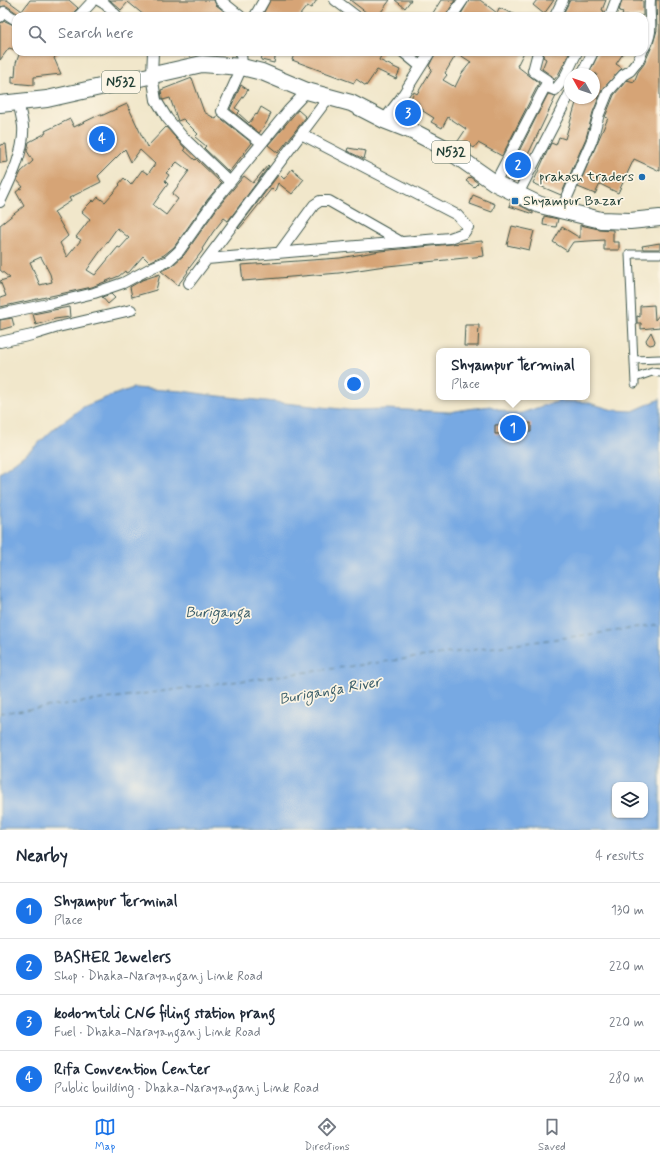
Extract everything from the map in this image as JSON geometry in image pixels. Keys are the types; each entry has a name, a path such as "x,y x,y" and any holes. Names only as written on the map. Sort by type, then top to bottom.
{"highway":[{"name":"N532","path":"0,104 47,99 202,64 242,60 262,72 307,91 351,103 384,120 412,130 445,148 495,183 540,204 561,211 601,220 630,221 660,218"}],"street":[{"path":"220,0 235,12"},
{"path":"258,12 264,0"},
{"path":"335,0 351,12"},
{"path":"455,12 463,0"},
{"path":"557,12 563,0"},
{"path":"612,12 616,0"},
{"path":"648,40 651,28 649,18 650,0"},
{"path":"83,12 93,1 105,4 113,12"},
{"path":"0,17 4,12 12,17"},
{"path":"154,56 152,75 156,100 167,118 182,136 230,182"},
{"path":"407,56 420,66"},
{"path":"384,120 427,56"},
{"path":"495,183 548,81 533,71 537,56"},
{"path":"545,86 555,90 564,79 576,56"},
{"path":"585,68 591,56"},
{"path":"561,211 592,140 599,114 608,92 623,75 630,71 640,56"},
{"path":"242,60 222,111 262,143"},
{"path":"0,314 94,293 123,283 168,261 179,251 213,203 288,111 307,91"},
{"path":"189,283 329,97"},
{"path":"0,202 12,176 21,144 23,127 18,102"},
{"path":"518,194 565,104"},
{"path":"207,259 450,238 464,233 468,227 457,216 301,134"},
{"path":"279,253 314,205 320,200 329,201 401,242"},
{"path":"660,254 629,254 635,381 652,372 660,373"},
{"path":"0,342 131,310"},
{"path":"634,360 660,358"}],"water":[{"name":"Buriganga","path":"133,388 182,391 350,410 387,409 450,412 490,406 512,414 522,413 560,401 586,402 613,410 633,411 660,399 660,830 0,830 0,473 31,450 56,427 83,407"}],"building":[{"path":"0,0 7,0 22,11 30,0 69,0 78,8 74,12 15,12 7,6 0,7"},
{"path":"110,0 214,0 216,5 224,11 140,12 128,2 121,10"},
{"path":"270,0 317,0 311,8 307,6 302,12 264,12"},
{"path":"350,0 390,0 381,12 366,12"},
{"path":"395,0 411,0 405,8"},
{"path":"441,0 455,0 448,12 434,12"},
{"path":"469,0 480,0 496,12 462,12"},
{"path":"537,0 554,0 545,12 542,12 533,5"},
{"path":"570,0 606,0 602,10 604,12 564,12"},
{"path":"622,0 643,1 643,12 619,11"},
{"path":"656,0 660,0 660,171 634,159 618,193 600,184 595,194 578,187 608,118 605,117 614,95 627,80 634,82 638,72 648,56 657,30"},
{"path":"499,8 509,12 497,12"},
{"path":"5,21 12,24 12,49 9,48 0,60 0,23"},
{"path":"19,56 56,56 54,58 61,74 34,77 34,85 12,83 12,76 15,77 16,63"},
{"path":"262,56 275,56 274,63 261,60"},
{"path":"294,56 381,56 379,60 400,70 396,79 377,70 366,86 356,79 354,83 292,60"},
{"path":"434,56 455,56 445,73 447,75 443,80 455,87 462,73 471,62 462,56 522,56 517,66 539,83 502,156 478,143 474,148 465,142 461,148 456,144 466,129 448,117 442,128 431,122 434,118 423,111 423,109 418,106 419,103 411,98 414,92 417,94 432,69 429,66"},
{"path":"568,56 554,80 552,76 542,69 546,59 543,57"},
{"path":"597,56 621,56 616,64 622,68 602,90 600,95 600,68 592,68"},
{"path":"192,78 204,112 216,119 218,116 252,143 229,172 204,148 206,146 195,137 198,134 183,119 178,121 170,98 163,100 162,98 161,90"},
{"path":"241,85 248,90 235,108 240,111 238,113 249,123 256,114 257,115 261,107 271,113 267,122 259,133 230,109"},
{"path":"548,94 556,96 522,167 513,163"},
{"path":"127,104 147,147 166,127 185,148 184,150 195,160 196,159 221,183 174,247 164,255 149,262 143,256 130,271 126,273 125,271 119,276 92,287 0,307 0,298 6,296 0,281 10,278 0,270 0,225 24,206 16,192 23,187 17,180 21,172 33,161 27,151 29,142 46,133 45,131 70,119 74,127 101,114 101,116","holes":["125,149 131,162 140,150 155,164 148,174 142,170 131,185 124,178 119,184 120,185 105,202 98,197 94,202 93,200 86,207 82,212 90,219 76,237 81,240 67,257 60,243 68,236 54,212 71,201 69,198 101,182 98,176","177,162 189,171 172,194 178,199 166,215 153,205 168,184 165,181 169,175 166,173","117,228 129,238 120,248 118,247 95,275 87,270","41,257 50,274 52,282 40,285 30,262"]},
{"path":"576,104 596,104 586,138 561,195 533,183 551,143 556,145 559,137 565,139"},
{"path":"298,110 306,117 278,153 268,145"},
{"path":"6,144 8,162 0,163 0,145"},
{"path":"348,148 366,151 364,159 347,151"},
{"path":"268,165 269,166 228,221 224,218 213,232 202,249 203,250 178,285 161,271 172,266 184,255 218,207 244,176 253,183"},
{"path":"292,169 304,179 292,194 278,183 275,191 272,188 239,229 238,228 279,174 284,179"},
{"path":"470,177 478,183 474,187 466,181"},
{"path":"473,195 495,204 492,212 470,204"},
{"path":"511,201 533,212 533,214 509,206"},
{"path":"544,216 558,219 556,227 543,225"},
{"path":"580,225 613,230 613,242 619,242 619,250 604,250 604,240 573,242 567,251 553,242 562,227 580,238"},
{"path":"512,226 534,231 529,250 507,245"},
{"path":"482,241 484,256 378,267 339,273 243,281 241,265 340,258 380,251"},
{"path":"660,243 660,249 643,249 642,246"},
{"path":"160,274 156,290 132,297 130,287 142,280"},
{"path":"111,294 115,298 108,304 102,297"},
{"path":"654,305 655,320 660,314 660,327 641,329 641,323 637,323 637,316 640,317 640,306"},
{"path":"69,307 70,317 55,319 36,325 33,314"},
{"path":"12,318 14,326 0,330 0,320"},
{"path":"465,325 479,325 478,346 464,346"},
{"path":"651,332 655,341 654,344 650,345 646,340"},
{"path":"531,423 531,432 495,434 495,425"}],"ferry route":[{"path":"0,713 660,625"}],"place":[{"name":"kodomtoli CNG filing station prang","path":"408,113"},
{"name":"Rifa Convention Center","path":"102,139"},
{"name":"BASHER Jewelers","path":"518,165"},
{"name":"prakash traders","path":"642,177"},
{"name":"Shyampur Bazar","path":"515,201"},
{"name":"Shyampur Terminal","path":"513,428"}],"water label":[{"name":"Buriganga River","path":"330,691"}]}
